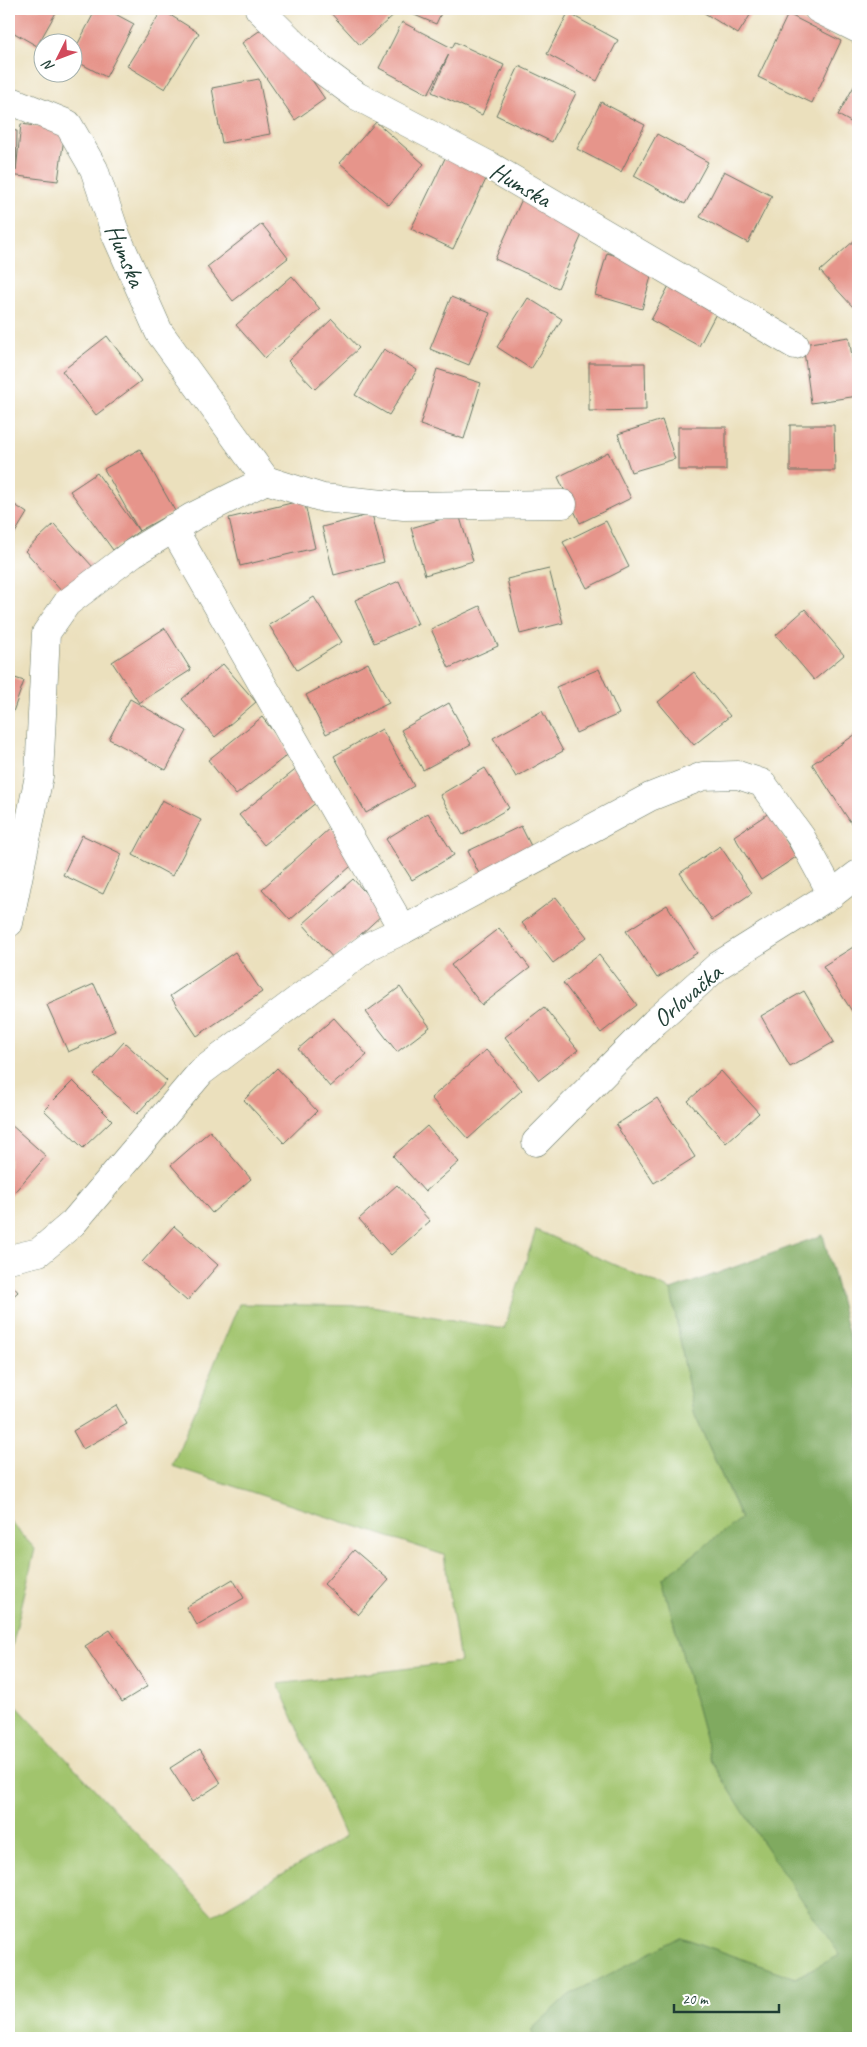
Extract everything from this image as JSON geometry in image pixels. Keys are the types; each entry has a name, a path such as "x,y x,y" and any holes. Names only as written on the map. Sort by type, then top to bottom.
{"street":[{"name":"Humska","path":"259,9 319,68 357,96 490,166 795,345"},
{"path":"818,9 858,29"},
{"name":"Humska","path":"9,100 68,124 94,169 116,235 159,332 266,480"},
{"path":"9,923 38,776 46,633 67,603 133,553 173,528 266,480 323,498 404,506 563,504"},
{"path":"173,528 403,930"},
{"path":"9,1259 39,1252 73,1223 201,1072 369,946 403,930 650,796 703,776 738,775 762,783 801,837 832,894"},
{"name":"Orlovačka","path":"536,1142 655,1022 719,965 832,894 858,874"}],"green space":[{"path":"536,1230 671,1290 693,1411 741,1519 662,1579 711,1760 761,1840 841,1955 795,1978 681,1937 531,2030 535,2038 9,2038 9,1698 213,1915 345,1837 278,1684 460,1662 444,1555 172,1466 239,1304 372,1306 504,1329"},
{"path":"823,1235 858,1371 858,2038 535,2038 531,2030 569,1995 681,1937 795,1978 840,1955 761,1840 711,1760 662,1579 741,1518 693,1411 671,1290"},
{"path":"9,1520 35,1549 9,1659"}],"building":[{"path":"9,9 58,9 45,32 32,32 32,43 9,30"},
{"path":"96,9 106,9 134,24 106,77 82,64 82,36"},
{"path":"327,9 394,9 397,12 360,45"},
{"path":"400,9 443,9 436,24"},
{"path":"698,9 754,9 738,34"},
{"path":"162,10 199,33 165,89 127,66"},
{"path":"568,13 618,40 597,81 547,54"},
{"path":"788,14 841,41 812,103 758,77"},
{"path":"272,22 325,99 295,120 242,43"},
{"path":"402,22 452,48 455,42 504,65 482,115 432,92 449,54 428,94 379,68"},
{"path":"519,66 576,93 552,142 496,115"},
{"path":"259,79 270,134 222,143 212,88"},
{"path":"858,79 858,126 838,115"},
{"path":"601,102 645,125 621,172 577,149"},
{"path":"376,122 424,164 389,205 340,163"},
{"path":"21,124 65,130 58,181 9,175 9,130 17,131 16,171"},
{"path":"657,134 708,162 685,204 634,176"},
{"path":"448,152 489,173 453,249 411,229"},
{"path":"724,171 772,196 748,243 700,217"},
{"path":"522,199 585,228 558,288 495,259"},
{"path":"262,224 288,258 233,301 207,267"},
{"path":"856,239 858,241 858,303 853,307 820,271"},
{"path":"607,253 654,266 642,309 595,295"},
{"path":"292,276 320,309 265,358 236,325"},
{"path":"673,278 721,304 699,346 651,320"},
{"path":"9,291 12,291 10,327 9,327"},
{"path":"451,297 490,313 469,365 430,349"},
{"path":"528,298 562,319 531,369 497,347"},
{"path":"332,319 359,348 315,389 288,361"},
{"path":"107,336 141,381 96,415 62,371"},
{"path":"849,337 858,396 811,403 803,344"},
{"path":"384,349 417,370 389,415 355,395"},
{"path":"589,363 645,363 646,410 589,411"},
{"path":"437,369 481,383 464,439 420,425"},
{"path":"662,420 675,459 631,472 618,434"},
{"path":"790,425 834,425 835,471 790,471"},
{"path":"678,427 726,427 726,470 678,470"},
{"path":"140,449 175,511 139,531 104,469"},
{"path":"608,452 631,498 580,523 558,477"},
{"path":"97,473 139,531 113,550 70,491"},
{"path":"304,500 315,548 240,566 229,518"},
{"path":"9,501 27,513 9,543"},
{"path":"372,514 384,562 334,575 322,527"},
{"path":"459,514 473,561 425,575 411,528"},
{"path":"606,521 629,567 587,588 563,542"},
{"path":"54,524 93,567 64,594 25,551"},
{"path":"549,569 563,623 520,634 507,579"},
{"path":"399,581 418,624 374,643 355,600"},
{"path":"314,597 342,642 297,670 269,625"},
{"path":"480,606 498,646 449,668 431,629"},
{"path":"805,609 844,655 814,680 776,635"},
{"path":"165,628 191,670 139,703 112,662"},
{"path":"368,663 389,703 326,734 306,695"},
{"path":"223,664 256,702 215,737 182,699"},
{"path":"599,669 619,714 576,733 556,687"},
{"path":"694,672 730,716 694,745 658,702"},
{"path":"9,676 24,681 9,723"},
{"path":"130,699 187,731 166,770 109,739"},
{"path":"449,703 471,744 423,770 401,730"},
{"path":"542,711 563,751 516,777 493,738"},
{"path":"262,717 290,753 236,795 208,760"},
{"path":"382,729 414,786 366,813 334,756"},
{"path":"856,734 858,737 858,819 851,823 812,764"},
{"path":"299,767 323,797 264,845 239,815"},
{"path":"485,768 509,808 463,835 440,795"},
{"path":"162,800 201,820 172,876 133,855"},
{"path":"428,813 454,855 412,880 386,839"},
{"path":"769,813 796,857 761,880 734,836"},
{"path":"521,826 536,856 483,882 468,851"},
{"path":"331,827 359,859 290,920 262,889"},
{"path":"82,835 122,854 103,894 63,875"},
{"path":"720,846 752,893 712,920 680,873"},
{"path":"353,879 384,913 334,959 303,924"},
{"path":"556,897 587,937 553,963 522,923"},
{"path":"667,905 697,953 657,978 626,931"},
{"path":"499,928 530,968 482,1005 451,965"},
{"path":"858,944 858,1018 857,1019 823,966"},
{"path":"235,952 262,992 197,1036 170,996"},
{"path":"599,955 637,1005 601,1033 563,983"},
{"path":"94,984 115,1031 68,1052 47,1005"},
{"path":"400,987 430,1027 397,1052 366,1012"},
{"path":"804,991 834,1042 790,1067 761,1016"},
{"path":"544,1007 578,1050 539,1080 505,1037"},
{"path":"334,1018 367,1055 330,1087 298,1049"},
{"path":"124,1042 167,1081 137,1114 94,1075"},
{"path":"486,1050 522,1090 468,1139 431,1098"},
{"path":"277,1068 317,1111 284,1143 244,1100"},
{"path":"721,1071 759,1113 726,1143 688,1101"},
{"path":"73,1081 112,1120 83,1148 44,1110"},
{"path":"657,1098 695,1157 654,1183 616,1125"},
{"path":"9,1123 46,1156 11,1196 9,1194"},
{"path":"427,1126 459,1162 425,1192 393,1156"},
{"path":"210,1131 251,1179 212,1213 171,1165"},
{"path":"397,1185 430,1221 391,1255 359,1219"},
{"path":"174,1226 218,1265 187,1301 142,1262"},
{"path":"9,1281 18,1292 9,1300"},
{"path":"116,1405 127,1424 83,1449 73,1431"},
{"path":"354,1550 389,1580 358,1615 324,1584"},
{"path":"233,1579 244,1598 197,1625 186,1607"},
{"path":"110,1630 148,1686 122,1702 85,1646"},
{"path":"200,1749 221,1783 192,1802 170,1768"}]}
